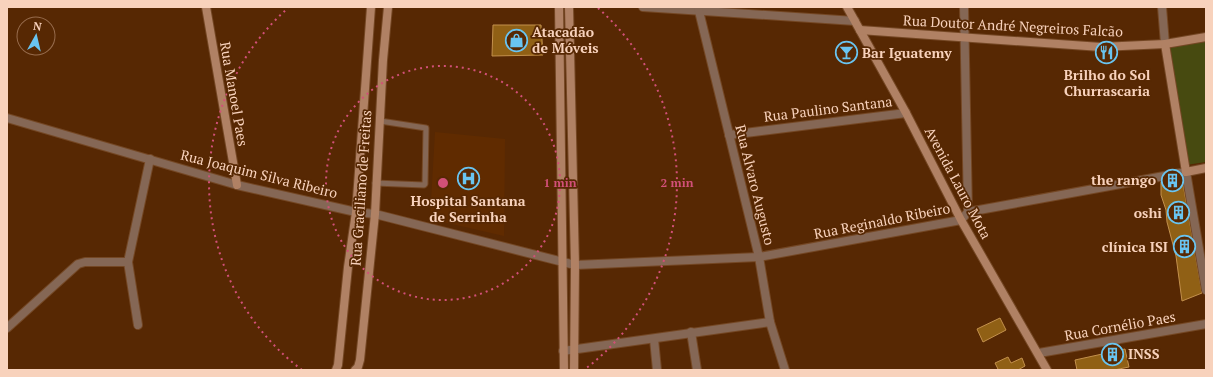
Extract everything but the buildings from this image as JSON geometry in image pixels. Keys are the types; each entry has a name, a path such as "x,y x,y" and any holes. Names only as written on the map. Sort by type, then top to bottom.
{"street":[{"name":"Rua Manoel Paes","path":"206,7 237,185"},
{"name":"Rua Graciliano de Freitas","path":"336,370 338,365 348,267 356,212 370,7"},
{"name":"Rua Graciliano de Freitas","path":"355,370 358,367 360,360 374,214 383,60 388,7"},
{"path":"560,7 564,370"},
{"path":"569,7 575,265 574,370"},
{"path":"644,7 698,9 855,21"},
{"name":"Avenida Lauro Mota","path":"847,7 906,113 961,220 1047,370"},
{"path":"964,7 968,212"},
{"path":"1162,7 1165,44 1206,290"},
{"name":"Rua Alvaro Augusto","path":"698,9 759,257 770,322 784,370"},
{"name":"Rua Doutor André Negreiros Falcão","path":"860,30 1101,47 1165,44 1206,37"},
{"name":"Rua Paulino Santana","path":"729,135 906,113"},
{"name":"Rua Joaquim Silva Ribeiro","path":"7,118 237,185 356,212 374,214 575,265"},
{"path":"561,120 571,120"},
{"path":"138,325 128,262 150,159"},
{"path":"1186,172 1206,168"},
{"name":"Rua Reginaldo Ribeiro","path":"575,265 759,257 961,220 968,212 1186,172"},
{"path":"7,328 78,264 85,262 128,262"},
{"path":"563,351 770,322"},
{"name":"Rua Cornélio Paes","path":"1038,354 1206,324"},
{"path":"690,332 697,370"},
{"path":"654,339 657,370"}],"lane":[{"path":"375,183 425,184 426,128 380,121"}],"shaded area":[{"path":"1206,39 1206,162 1186,165 1166,46"},
{"name":"Hospital Santana de Serrinha","path":"435,132 505,139 504,236 430,219"}],"place":[{"name":"Atacadão de Móveis","path":"517,40"},
{"name":"Bar Iguatemy","path":"847,53"},
{"name":"Brilho do Sol Churrascaria","path":"1107,53"},
{"name":"Hospital Santana de Serrinha","path":"468,179"},
{"name":"the rango","path":"1172,180"},
{"name":"oshi","path":"1178,213"},
{"name":"clínica ISI","path":"1184,247"},
{"name":"INSS","path":"1113,354"}]}
